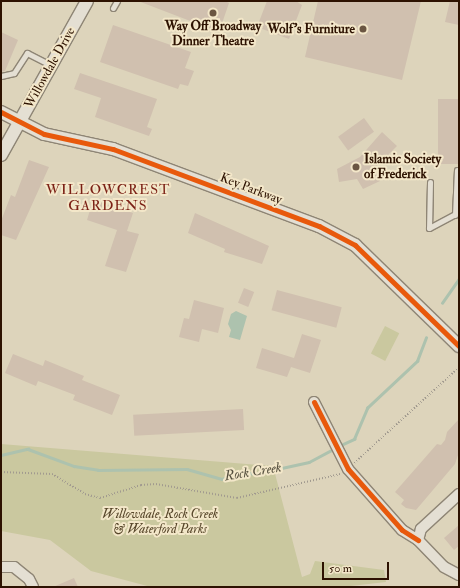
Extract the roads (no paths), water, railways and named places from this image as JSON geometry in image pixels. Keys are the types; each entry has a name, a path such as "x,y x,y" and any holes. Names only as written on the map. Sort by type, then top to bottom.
{"street":[{"name":"Willowdale Drive","path":"1,155 87,1"},
{"name":"Key Parkway","path":"1,112 19,123 44,134 113,149 319,226 354,245 459,346"},
{"path":"314,402 340,455 357,481 402,530 418,540 444,567 459,575"},
{"path":"418,540 421,529 459,494"},
{"path":"1,567 14,567 29,579 33,587"}],"lane":[{"path":"113,8 117,1"},
{"path":"1,76 14,73 27,53 52,65"},
{"path":"430,182 429,228 457,213 457,170"}],"waterway":[{"name":"Rock Creek","path":"442,303 459,279"},
{"name":"Rock Creek","path":"339,446 354,439 367,408 417,361 426,338"},
{"name":"Rock Creek","path":"1,455 28,449 74,466 98,470 187,469 222,479 243,471 254,474 309,462 335,448"}],"place":[{"name":"Way Off Broadway Dinner Theatre","path":"213,13"},
{"name":"Wolf's Furniture","path":"363,29"},
{"name":"Islamic Society of Frederick","path":"356,167"}],"district":[{"name":"WILLOWCREST GARDENS","path":"108,198"}],"park label":[{"name":"Willowdale, Rock Creek & Waterford Parks","path":"160,522"}]}
